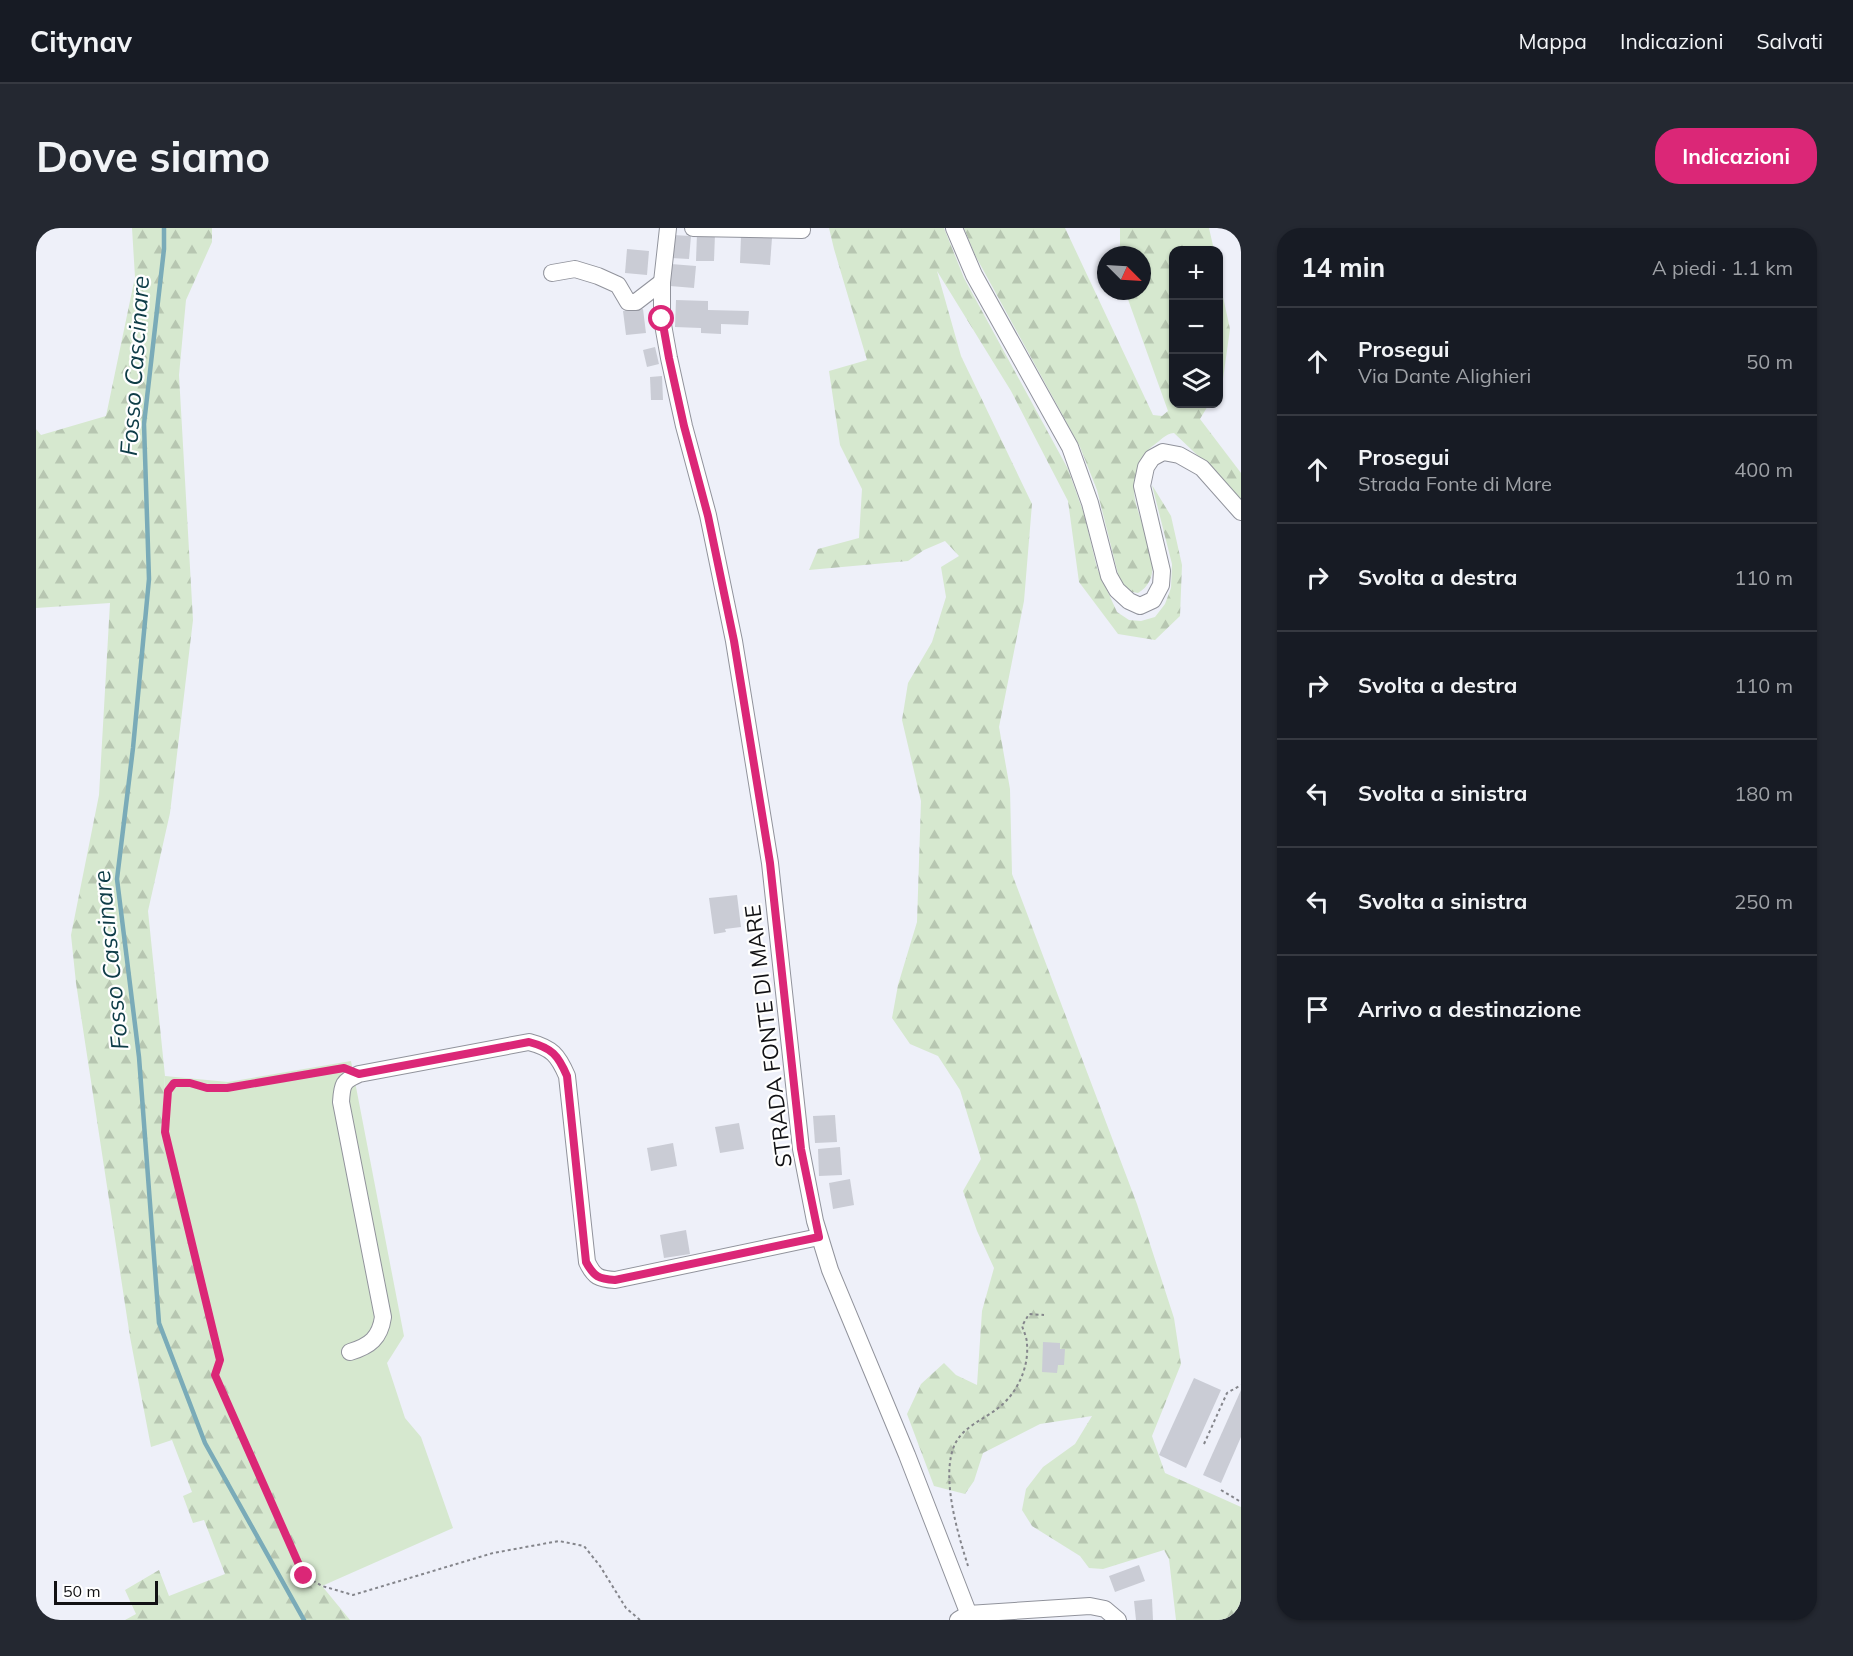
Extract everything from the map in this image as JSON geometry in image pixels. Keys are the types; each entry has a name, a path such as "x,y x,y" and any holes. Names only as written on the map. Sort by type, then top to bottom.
{"street":[{"name":"STRADA FONTE DI MARE","path":"668,228 662,282 662,319 684,426 708,516 734,641 770,863 801,1149 819,1237 830,1270 907,1455 960,1594 966,1618"},
{"path":"693,228 802,230"},
{"path":"954,228 974,275 1070,447 1090,503 1109,576 1117,590 1129,601 1140,606 1153,600 1161,585 1162,571 1142,486 1146,467 1152,458 1163,452 1179,455 1202,468 1241,512"},
{"path":"552,273 575,269 598,276 618,285 628,302 636,302 662,282"},
{"path":"350,1352 365,1348 375,1339 381,1328 383,1317 341,1102 342,1088 346,1080 359,1074 529,1042 546,1047 560,1059 567,1076 586,1262 592,1273 602,1279 615,1280 819,1237"},
{"path":"966,1618 1090,1606 1106,1609 1118,1620"}],"path":[{"path":"359,1074 344,1068 227,1088 207,1088 190,1083 174,1083 168,1091 165,1132 220,1360 215,1375 304,1576 322,1586 352,1595 494,1553 559,1541 584,1546 600,1566 626,1608 639,1620"},
{"path":"960,1594 969,1586 970,1575 950,1496 950,1466 955,1443 966,1430 1014,1394 1025,1364 1028,1343 1022,1326 1029,1314 1044,1315"},
{"path":"1204,1444 1227,1393 1241,1385"},
{"path":"1221,1490 1241,1502"}],"green space":[{"path":"132,228 212,228 212,242 186,300 179,375 193,620 170,813 148,911 165,1076 161,1137 310,1575 350,1620 125,1620 136,1614 125,1590 159,1570 169,1596 225,1574 204,1520 193,1523 183,1496 192,1492 172,1440 151,1447 130,1337 76,983 71,935 99,795 110,603 36,608 36,429 41,435 106,416 135,277"},
{"path":"829,228 944,228 964,278 1068,469 1084,514 1097,568 1117,612 1129,620 1141,621 1155,617 1165,604 1171,588 1172,564 1152,485 1171,516 1182,565 1180,616 1155,640 1118,634 1079,582 1068,501 1011,391 937,271 961,356 1032,504 1024,601 999,727 1010,789 1012,874 1137,1204 1174,1318 1181,1364 1152,1436 1165,1473 1241,1507 1241,1620 1176,1620 1169,1559 1164,1550 1103,1569 1089,1568 1080,1556 1032,1526 1022,1510 1026,1489 1043,1467 1075,1444 1092,1416 1040,1424 983,1453 974,1481 965,1494 934,1486 907,1414 921,1384 944,1363 956,1375 977,1385 982,1311 994,1268 977,1231 963,1191 981,1159 960,1090 938,1056 910,1044 892,1018 898,985 917,922 921,801 902,720 908,683 932,642 946,597 941,567 959,556 945,541 924,550 908,561 809,570 818,549 859,538 862,489 840,445 829,371 867,360"},
{"path":"964,228 1065,228 1153,415 1162,416 1168,411 1128,300 1151,300 1151,246 1120,246 1120,228 1209,228 1213,246 1169,246 1169,408 1207,408 1200,419 1241,473 1241,501 1215,472 1174,433 1150,448 1139,466 1134,486 1136,502 1152,559 1152,572 1148,584 1138,593 1127,591 1120,582 1097,490 1080,447 975,255"},
{"path":"1223,297 1230,329 1223,379"},
{"path":"351,1061 404,1336 387,1363 405,1418 421,1437 453,1528 322,1586 310,1575 223,1380 161,1137 165,1076 228,1082"}],"building":[{"path":"697,233 715,234 714,261 696,261"},
{"path":"673,235 691,236 689,259 671,258"},
{"path":"741,236 772,238 770,265 740,263"},
{"path":"627,249 649,251 647,275 625,273"},
{"path":"671,264 696,266 694,288 670,286"},
{"path":"676,300 708,301 708,310 749,311 748,325 721,324 721,334 701,333 701,328 675,327"},
{"path":"643,309 646,333 626,335 623,311"},
{"path":"655,347 659,364 647,367 643,350"},
{"path":"662,376 663,400 651,400 650,377"},
{"path":"737,895 741,927 725,929 726,932 714,934 709,898"},
{"path":"835,1115 837,1142 815,1143 813,1116"},
{"path":"739,1123 744,1149 720,1153 715,1127"},
{"path":"673,1143 677,1166 651,1171 647,1148"},
{"path":"840,1147 842,1175 819,1176 818,1149"},
{"path":"850,1179 854,1205 833,1209 829,1183"},
{"path":"686,1230 690,1254 664,1258 660,1235"},
{"path":"1043,1342 1060,1343 1060,1349 1065,1349 1064,1365 1058,1365 1057,1373 1042,1372"},
{"path":"1194,1378 1221,1390 1186,1468 1159,1455"},
{"path":"1241,1390 1241,1437 1221,1483 1203,1475"},
{"path":"1139,1565 1145,1581 1115,1592 1109,1576"},
{"path":"1152,1599 1153,1620 1136,1620 1134,1601"}],"waterway":[{"name":"Fosso Cascinare","path":"164,228 164,249 144,424 149,579 133,748 117,879 139,1057 159,1323 205,1443 304,1620"}],"route":[{"path":"304,1576 215,1375 220,1360 165,1132 168,1091 174,1083 190,1083 207,1088 227,1088 344,1068 359,1074 529,1042 546,1047 560,1059 567,1076 586,1262 592,1273 602,1279 615,1280 819,1237 801,1149 770,863 734,641 708,516 684,426 662,319"}]}
